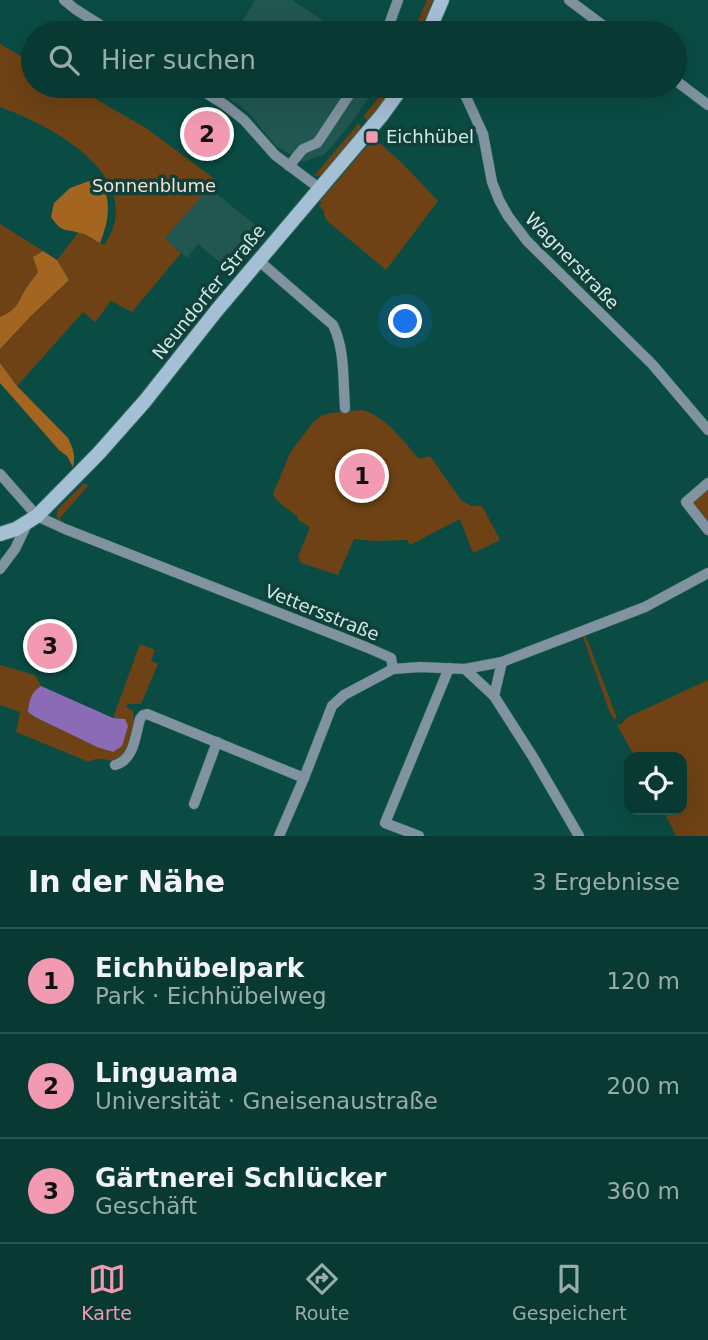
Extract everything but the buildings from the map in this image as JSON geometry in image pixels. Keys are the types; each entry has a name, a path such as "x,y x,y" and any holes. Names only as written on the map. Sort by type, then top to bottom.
{"street":[{"path":"64,0 94,21"},
{"path":"390,21 398,0"},
{"path":"433,21 442,0"},
{"path":"569,0 597,21"},
{"path":"687,89 708,105"},
{"path":"215,98 244,120 275,155 319,188"},
{"path":"289,166 303,149 317,143 347,98"},
{"name":"Neundorfer Straße","path":"32,520 99,453 145,401 258,260 394,98"},
{"name":"Wagnerstraße","path":"466,98 482,134 492,182 499,200 517,229 652,364 708,430"},
{"path":"258,260 332,325 338,335 345,408"},
{"path":"0,474 32,520"},
{"path":"708,484 686,502 708,530"},
{"path":"0,534 16,530 32,520"},
{"path":"0,569 32,520"},
{"name":"Vettersstraße","path":"32,520 65,530 366,647 391,659 393,670"},
{"path":"279,836 332,706 344,695 393,670 420,667 465,669 502,662 645,607 708,573"},
{"path":"494,696 502,662"},
{"path":"419,836 385,823 449,668"},
{"path":"465,669 494,696 579,836"},
{"path":"115,765 126,761 140,719 147,714 304,778"},
{"path":"194,804 217,742"}],"shaded area":[{"path":"255,0 292,0 324,21 242,21"},
{"path":"228,98 369,98 325,154 303,162 276,146 247,111"},
{"path":"89,181 100,182 107,197 107,220 100,243 61,228 51,217 54,203 70,188"},
{"path":"209,188 259,228 231,261 229,270 198,244 187,258 165,238"},
{"path":"43,251 57,260 69,280 0,349 0,317 17,305 38,272 33,257"},
{"path":"0,363 17,386 68,438 74,452 73,467 67,456 0,383"},
{"path":"41,686 113,718 125,719 128,726 122,746 113,752 97,747 28,712 31,697"}],"green space":[{"path":"427,0 433,0 424,21 418,21"},
{"name":"Sonnenblume","path":"0,44 21,56 21,98 94,98 146,128 216,180 165,238 181,253 132,312 111,301 95,322 83,312 17,386 0,363 0,349 69,280 57,260 79,232 104,245 112,231 116,209 111,188 99,169 82,152 40,124 0,107"},
{"path":"378,98 386,98 368,121 363,117"},
{"path":"359,123 361,130 322,175 314,176"},
{"path":"374,138 438,201 386,270 325,219 324,211 319,206 322,203 320,201"},
{"path":"0,224 43,251 33,257 38,272 17,305 0,317"},
{"path":"362,410 386,423 419,459 430,456 461,500 471,506 482,506 500,540 473,553 460,519 410,545 407,540 354,539 338,575 301,563 298,557 310,527 298,520 273,494 290,453 314,421 330,413"},
{"path":"84,483 87,487 60,518 63,522 61,521 57,516 59,508"},
{"path":"708,487 708,521 705,522 692,502"},
{"path":"582,634 585,634 617,718 614,719 610,713"},
{"path":"140,644 155,650 151,661 158,664 141,704 128,704 126,707 133,711 133,733 125,752 115,761 98,759 89,762 16,732 20,712 0,705 0,665 35,675 41,686 36,690 28,712 97,747 120,718 113,718"},
{"path":"708,680 708,836 676,836 666,815 687,815 687,752 632,752 617,725 628,717"}],"place":[{"name":"Linguama","path":"207,134"},
{"name":"Eichhübel","path":"372,137"},
{"name":"Eichhübelpark","path":"362,476"},
{"name":"Gärtnerei Schlücker","path":"50,646"}]}
